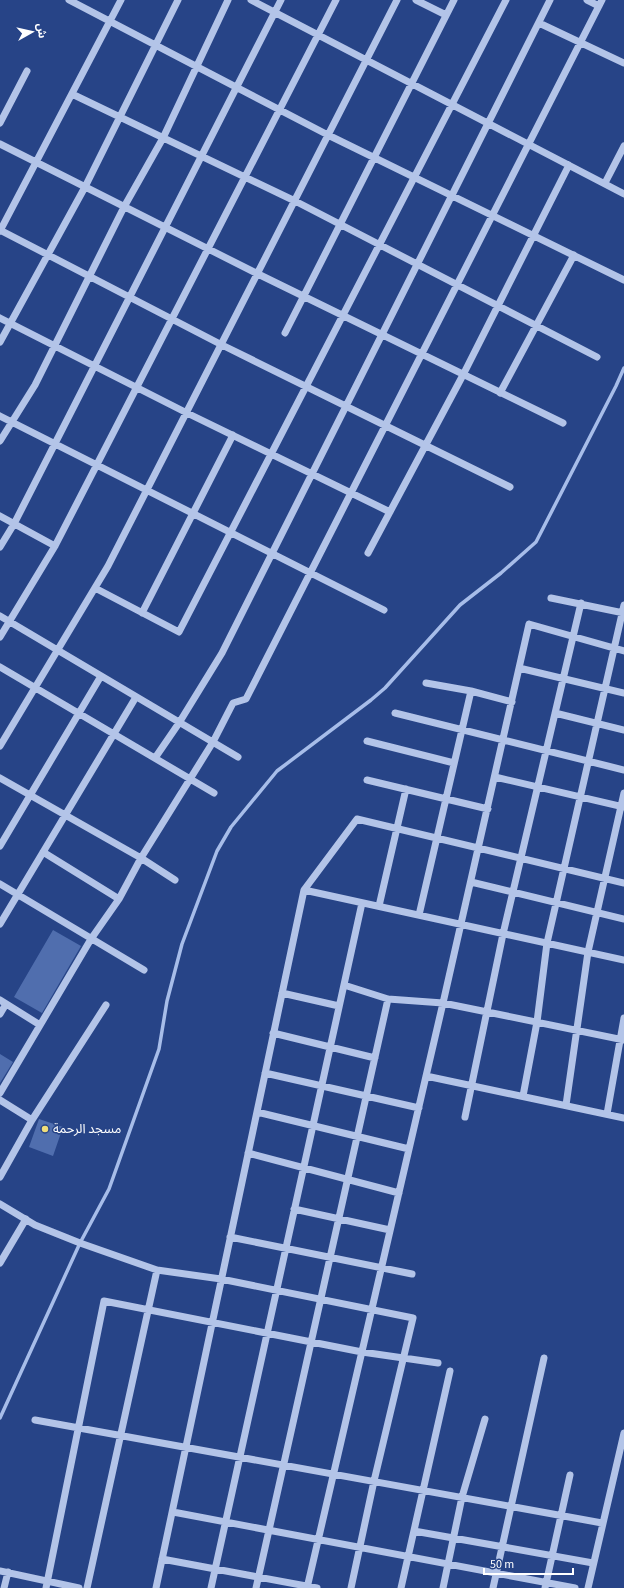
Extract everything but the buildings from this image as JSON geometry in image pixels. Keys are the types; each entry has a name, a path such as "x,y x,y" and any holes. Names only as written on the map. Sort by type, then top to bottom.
{"street":[{"path":"69,0 328,136 624,280"},
{"path":"121,0 0,231 222,344 510,487"},
{"path":"0,342 85,187 178,0"},
{"path":"0,441 35,385 124,207 163,138 228,0"},
{"path":"251,0 368,59 624,194"},
{"path":"0,547 14,524 281,0"},
{"path":"0,637 55,546 336,0"},
{"path":"0,746 108,566 397,0"},
{"path":"416,0 446,15"},
{"path":"285,333 454,0"},
{"path":"95,588 179,632 506,0"},
{"path":"154,758 180,722 222,653 550,0"},
{"path":"0,1093 91,939 119,900 141,858 213,742 233,704 246,699 600,3 587,0"},
{"path":"539,22 579,43 623,60"},
{"path":"0,124 27,72"},
{"path":"72,94 295,200 598,357"},
{"path":"0,144 258,274 563,424"},
{"path":"605,183 624,146"},
{"path":"368,553 463,375 569,165"},
{"path":"500,393 574,255"},
{"path":"0,318 186,413 390,512"},
{"path":"0,416 384,610"},
{"path":"142,613 233,435"},
{"path":"0,516 55,546"},
{"path":"523,1096 537,1022 547,943 623,611 551,598"},
{"path":"465,1117 513,893 581,603"},
{"path":"0,616 238,757"},
{"path":"307,1587 488,809 529,624 624,651"},
{"path":"0,667 214,793"},
{"path":"519,668 624,693"},
{"path":"0,846 101,676"},
{"path":"426,683 471,691 512,702"},
{"path":"419,915 471,691"},
{"path":"0,924 136,697"},
{"path":"395,713 624,770"},
{"path":"555,713 624,730"},
{"path":"367,741 454,763"},
{"path":"495,777 623,806"},
{"path":"0,778 141,858 174,880"},
{"path":"367,780 488,809"},
{"path":"379,906 406,789"},
{"path":"566,1105 578,1030 588,952 604,878 623,806 624,793"},
{"path":"156,1588 304,890 357,819 624,883"},
{"path":"43,852 119,900"},
{"path":"471,882 624,920"},
{"path":"0,884 144,970"},
{"path":"304,890 624,960"},
{"path":"211,1588 362,903"},
{"path":"344,985 388,999 443,1003 623,1040"},
{"path":"282,993 339,1006"},
{"path":"256,1588 388,999"},
{"path":"0,1014 3,1002 40,1025"},
{"path":"0,1177 32,1120 106,1005"},
{"path":"607,1114 623,1040 624,1018"},
{"path":"274,1033 375,1058"},
{"path":"265,1073 419,1108"},
{"path":"426,1076 624,1118"},
{"path":"0,1100 32,1120"},
{"path":"257,1112 409,1149"},
{"path":"248,1153 399,1193"},
{"path":"0,1204 26,1219 80,1243 156,1270 221,1279 413,1318 374,1482 351,1588"},
{"path":"294,1209 390,1230"},
{"path":"0,1263 26,1219"},
{"path":"230,1237 412,1274"},
{"path":"87,1588 156,1270"},
{"path":"47,1584 104,1301 362,1352 438,1363"},
{"path":"493,1588 544,1358"},
{"path":"401,1588 450,1371"},
{"path":"443,1588 462,1498 485,1419"},
{"path":"35,1420 602,1523"},
{"path":"588,1588 624,1433"},
{"path":"545,1585 570,1475"},
{"path":"173,1512 497,1573 545,1585 575,1588"},
{"path":"414,1531 593,1563"},
{"path":"162,1559 317,1588"},
{"path":"0,1571 47,1584 79,1588"},
{"path":"4,1588 8,1572"}],"waterway":[{"path":"0,1418 80,1243 109,1189 159,1049 167,1001 182,944 217,851 231,827 277,771 385,688 460,605 501,573 536,542 624,368"}],"place":[{"name":"مسجد الرحمة","path":"45,1129"}]}
